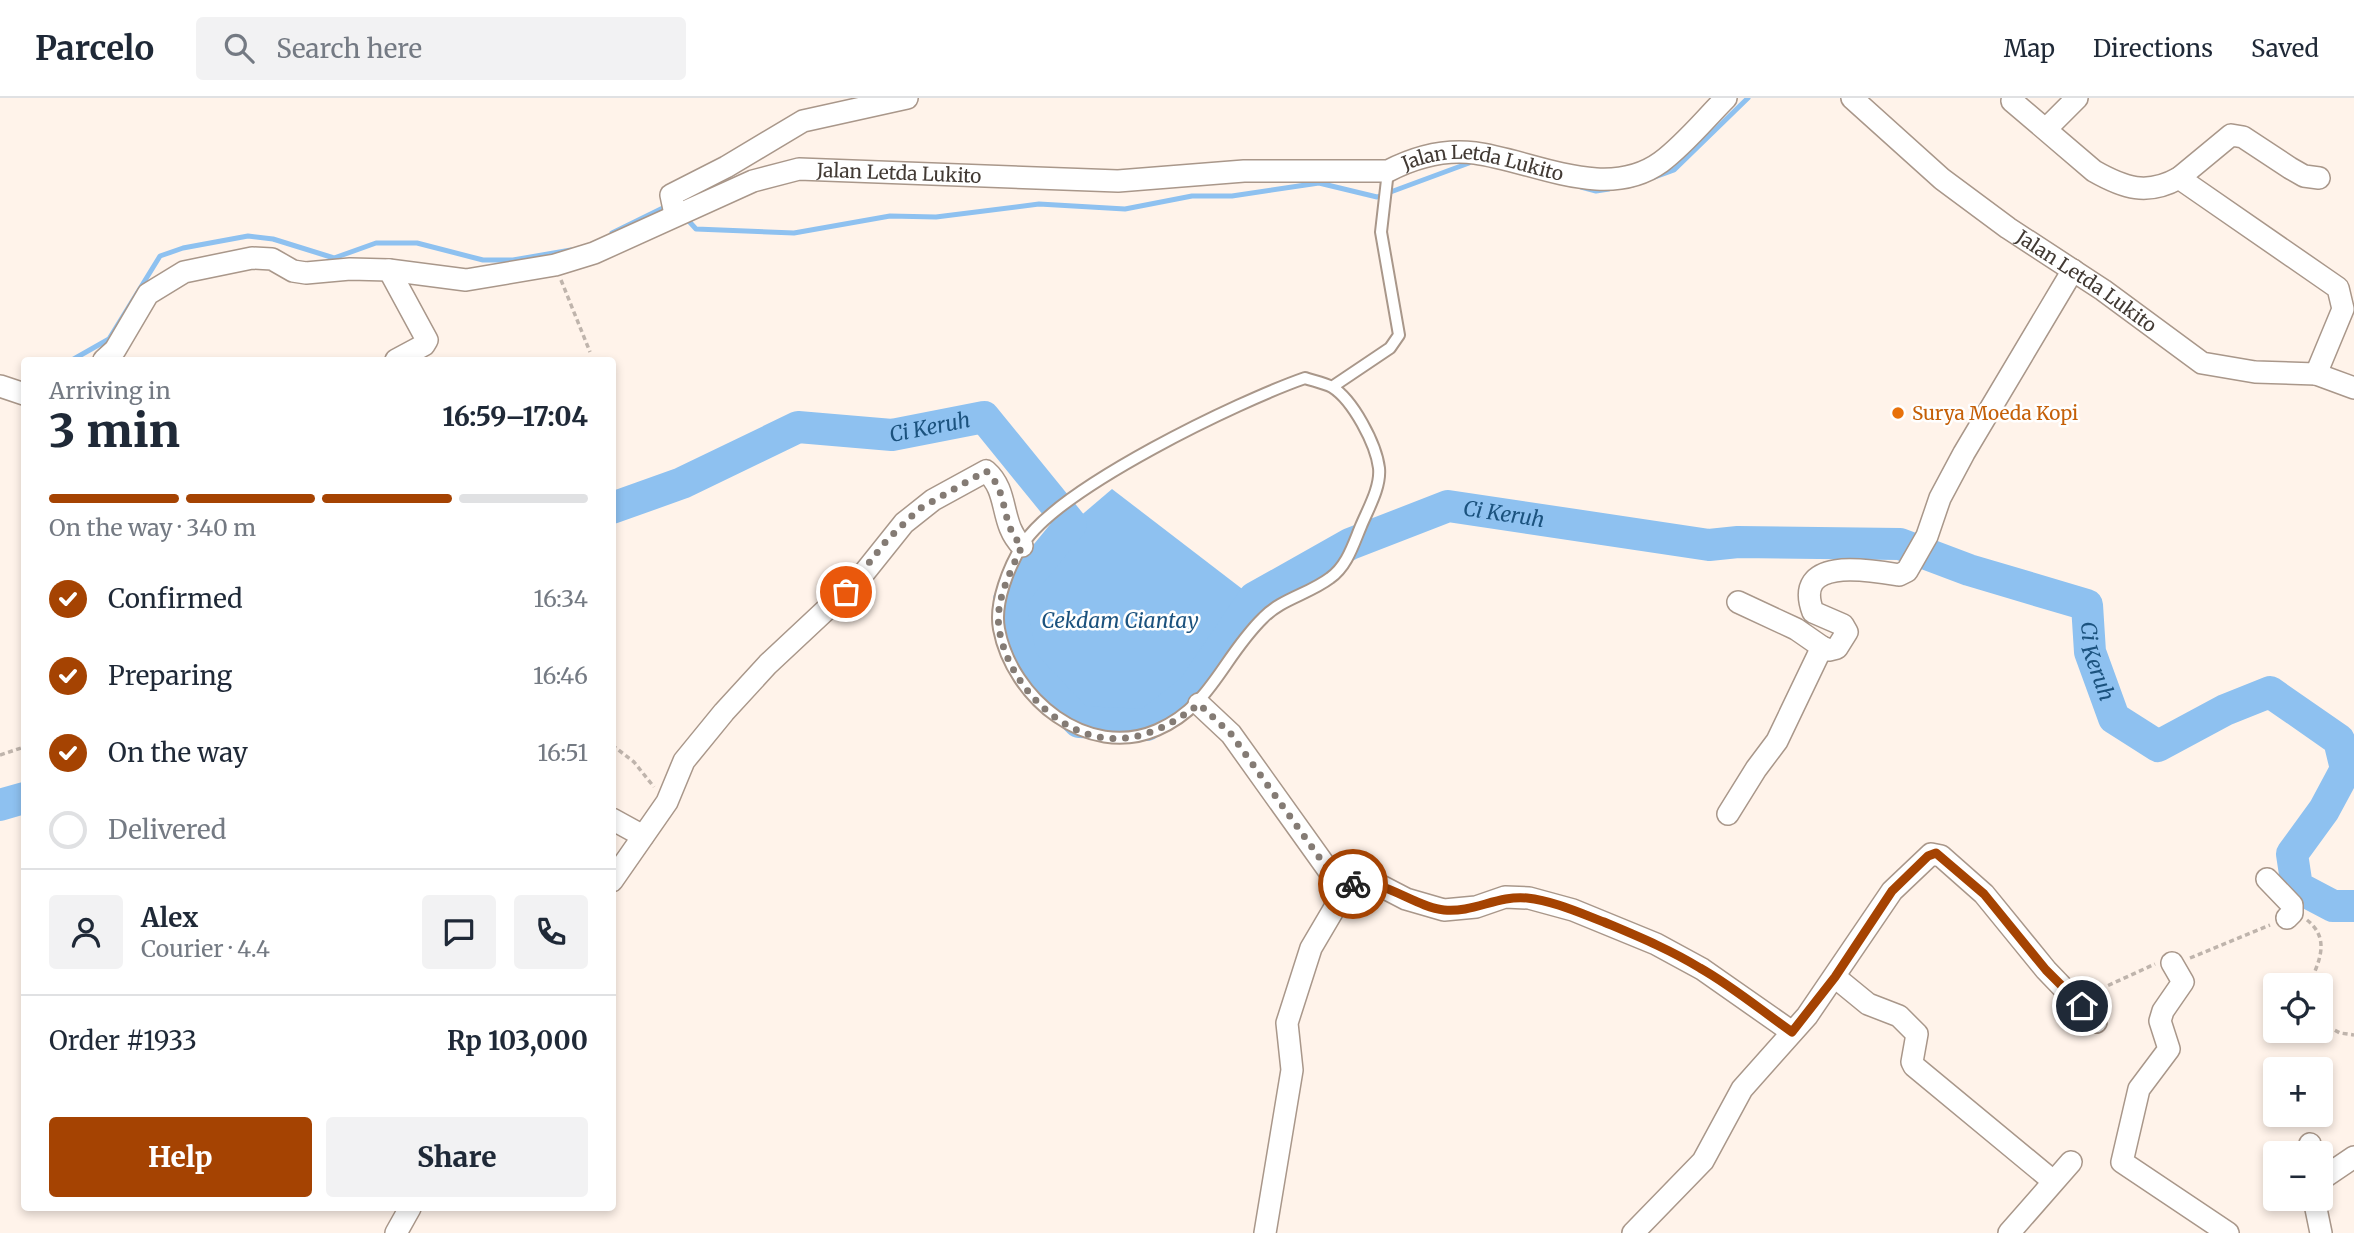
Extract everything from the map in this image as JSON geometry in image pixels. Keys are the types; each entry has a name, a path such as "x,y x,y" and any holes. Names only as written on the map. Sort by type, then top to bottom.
{"street":[{"path":"677,208 676,192 726,167 803,121 907,98"},
{"name":"Jalan Letda Lukito","path":"107,357 115,350 148,294 184,272 252,258 272,259 293,271 306,273 389,270 466,280 555,265 594,253 677,208 753,181 799,169 1118,181 1244,171 1387,175 1409,160 1440,152 1475,153 1542,170 1623,178 1660,163 1726,98"},
{"name":"Jalan Letda Lukito","path":"1852,98 1942,179 2202,363 2255,372 2316,373 2354,388"},
{"path":"2046,129 2077,98"},
{"path":"2012,102 2094,171 2128,188 2152,190 2179,178 2231,135 2243,137 2304,176 2319,178"},
{"path":"2179,178 2338,288 2344,302 2343,309 2316,373"},
{"path":"389,270 427,340 424,345 402,357"},
{"path":"1738,602 1796,629 1822,647 1829,650 1837,648 1847,632 1843,625 1813,612 1811,589 1816,577 1827,571 1845,569 1899,575 1907,571 1927,536 1940,498 1964,453 2073,270"},
{"path":"0,386 21,393"},
{"path":"616,875 667,802 684,761 724,712 768,664 860,578 887,540 919,509 986,471 996,480 1004,502 1006,523 1027,539"},
{"path":"1728,814 1777,741 1822,647"},
{"path":"1199,704 1231,734 1344,892"},
{"path":"616,821 643,836"},
{"path":"1633,1233 1703,1161 1742,1089 1835,977 1892,891 1928,856 1936,853 1984,894 2046,970 2090,1014"},
{"path":"2267,879 2292,905 2292,913 2287,918"},
{"path":"1265,1233 1292,1070 1287,1023 1311,948 1344,892 1362,882 1444,910 1476,907 1505,897 1529,898 1573,910 1656,944 1702,968 1792,1032"},
{"path":"2172,963 2183,982 2163,1011 2160,1021 2169,1049 2140,1089 2122,1162 2228,1233"},
{"path":"1835,977 1868,1004 1908,1023 1917,1034 1912,1062 1914,1066 2053,1181"},
{"path":"2333,1171 2354,1157"},
{"path":"2009,1233 2071,1162"},
{"path":"396,1233 408,1211"},
{"path":"2316,1211 2321,1233"}],"lane":[{"path":"1332,387 1390,348 1399,335 1381,232 1387,175"},
{"path":"1305,378 1332,387 1356,411 1379,467 1378,484 1346,563 1330,578 1265,616 1239,645 1199,704 1177,721 1146,734 1104,738 1066,724 1034,698 1010,664 999,627 1003,590 1027,539 1098,480 1264,392 1305,378"}],"path":[{"path":"555,265 590,352"},
{"path":"0,755 21,748"},
{"path":"616,748 634,762 667,802"},
{"path":"2090,1014 2106,986 2155,964 2197,957 2287,918 2310,921 2321,937 2320,961 2314,973"},
{"path":"2333,1029 2354,1035"}],"water":[{"name":"Cekdam Ciantay","path":"1112,489 1254,598 1247,622 1193,689 1147,725 1079,722 1022,662 1011,601 1071,524"}],"waterway":[{"path":"1633,185 1674,170 1748,98"},
{"path":"686,218 696,229 794,233 890,216 936,217 1039,204 1125,209 1192,196 1232,196 1319,183 1377,197 1469,163"},
{"path":"1581,187 1596,191 1609,189"},
{"path":"612,233 669,205"},
{"path":"77,357 109,339 160,256 183,248 248,236 273,239 334,258 376,243 417,243 483,260 513,260 571,250"},
{"name":"Ci Keruh","path":"616,507 682,483 798,427 892,435 984,417 1071,524 1009,600 1022,662 1079,722 1147,725 1193,689 1254,598 1350,544 1448,506 1709,545 1738,542 1900,544 1969,570 2087,605 2090,652 2114,718 2158,746 2225,710 2270,692 2339,740 2346,769 2324,810 2292,854 2297,887 2333,906 2354,906"},
{"name":"Ci Keruh","path":"0,805 21,799"}],"way so far":[{"path":"846,592 860,578 887,540 919,509 986,471 996,480 1004,502 1006,523 1022,546 1003,590 999,627 1010,664 1034,698 1066,724 1104,738 1146,734 1177,721 1199,704 1231,734 1344,892 1353,884"}],"place":[{"name":"Surya Moeda Kopi","path":"1898,413"}],"route":[{"path":"1353,884 1362,882 1381,886 1406,899 1444,910 1476,907 1505,897 1529,898 1573,910 1656,944 1702,968 1792,1032 1835,977 1892,891 1931,853 1936,853 1984,894 2046,970 2082,1006"}]}
